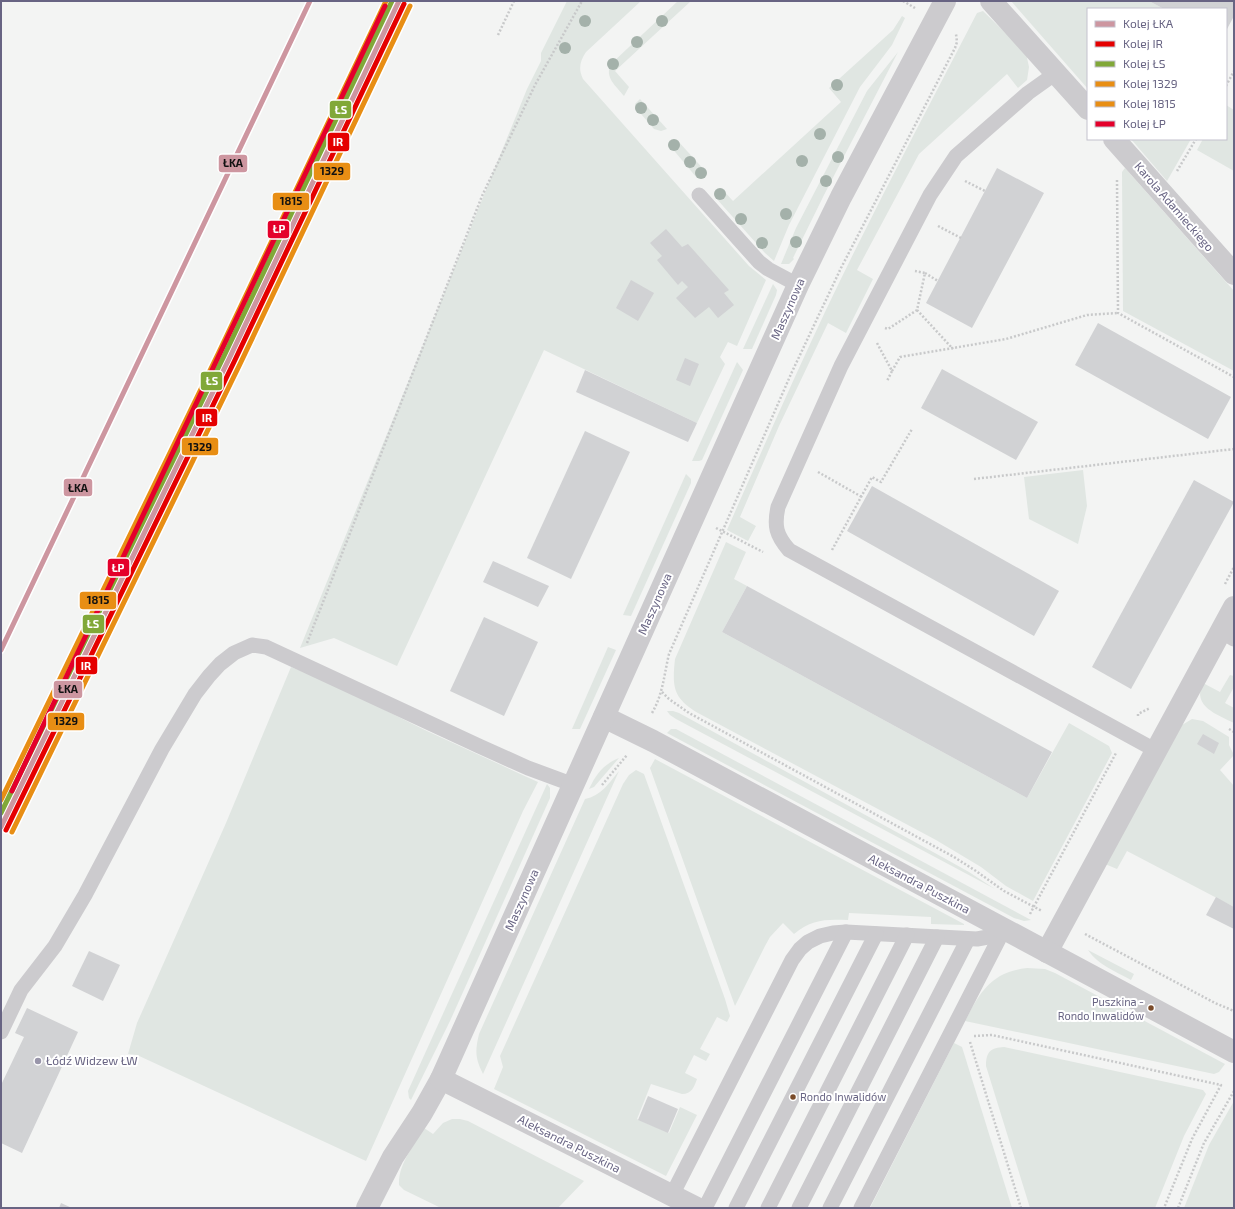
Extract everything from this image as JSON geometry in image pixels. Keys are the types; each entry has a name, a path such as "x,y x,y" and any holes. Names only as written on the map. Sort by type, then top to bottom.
{"street":[{"path":"991,1 1087,108"},
{"name":"Maszynowa","path":"367,1208 393,1157 422,1113 441,1079 798,284 841,197 940,10"},
{"name":"Karola Adamieckiego","path":"1121,146 1234,274"},
{"path":"1046,952 1064,922 1155,750 1227,635 1234,607"},
{"name":"Aleksandra Puszkina","path":"604,717 639,734 1234,1052"},
{"name":"Aleksandra Puszkina","path":"441,1079 697,1208"}],"lane":[{"path":"1056,73 1028,93 956,156 930,194 841,366 778,506 776,529 783,543 789,550 1155,750"},
{"path":"699,195 759,262 768,269 798,284"},
{"path":"1,1032 21,990 55,946 86,895 178,720 209,676 220,664 234,653 252,645 266,647 300,662 528,768 571,790"},
{"path":"672,1195 792,960 800,949 808,942 820,936 846,932 968,939 988,937 1004,929"},
{"path":"861,1208 1004,929"},
{"path":"705,1208 846,932"},
{"path":"736,1208 876,934"},
{"path":"768,1208 907,936"},
{"path":"799,1208 937,937"},
{"path":"830,1208 968,939"}],"path":[{"path":"498,35 514,1"},
{"path":"300,662 482,196 536,85 582,1"},
{"path":"571,790 585,794 596,791 628,754 657,704 662,692 669,654 791,374 841,268 957,42 957,36 940,10 903,1"},
{"path":"1227,84 1234,71"},
{"path":"1163,194 1195,140"},
{"path":"1118,313 1117,166 1121,146"},
{"path":"961,179 985,191"},
{"path":"936,225 961,238"},
{"path":"912,270 925,273 938,281"},
{"path":"883,328 888,328 917,310 925,273"},
{"path":"917,310 953,349"},
{"path":"887,381 900,357 1006,339 1087,315 1118,313 1234,377"},
{"path":"873,338 892,371"},
{"path":"830,553 872,477 881,482 912,429"},
{"path":"974,479 1234,449"},
{"path":"812,469 862,497"},
{"path":"662,692 669,699 689,713 954,857 1004,891 1215,1003 1234,1011"},
{"path":"1229,729 1234,732"},
{"path":"1021,1208 968,1036 992,1035 1221,1085 1192,1139 1164,1208"},
{"path":"1178,1208 1204,1143 1234,1091"}],"shaded area":[{"path":"567,1 641,1 586,52 580,65 583,79 749,266 766,280 737,346 728,342 720,357 725,364 697,423 544,350 397,666 334,638 300,648 527,89 541,61 541,53"},
{"path":"678,1 691,1 615,71 629,87 624,96 610,77 609,69 611,64"},
{"path":"1011,1 1149,1 1162,8 1087,8 1087,88"},
{"path":"983,11 1026,53 1029,67 1027,80 1018,88 1007,74 919,154 857,270 873,279 846,333 828,323 779,426 740,517 756,526 748,541 727,530 763,448 843,274 977,13"},
{"path":"902,16 905,18 892,45 860,87 789,225 774,261 715,197 715,194 721,188 733,201 841,102 829,88 893,30"},
{"path":"898,52 824,195 793,258 794,259 789,264 781,264 796,228 867,91"},
{"path":"640,99 667,129 661,131 654,129 635,107 635,104"},
{"path":"1227,106 1234,110 1234,171 1197,150 1202,140 1227,140"},
{"path":"677,140 707,173 702,178 697,178 671,147 670,145 673,141"},
{"path":"1132,140 1190,140 1167,181"},
{"path":"1125,168 1234,291 1234,371 1123,311 1122,172"},
{"path":"773,284 777,290 776,295 752,349 743,349"},
{"path":"737,362 743,370 702,460 692,461"},
{"path":"1083,470 1087,506 1078,544 1029,519 1024,477"},
{"path":"686,474 691,479 691,483 631,616 623,615"},
{"path":"726,542 746,552 734,579 747,586 722,632 1027,798 1069,723 1109,746 1112,753 1033,901 1006,886 981,867 936,840 698,713 683,702 676,691 674,684 675,659"},
{"path":"608,647 616,650 580,729 572,729"},
{"path":"291,667 343,689 427,731 538,782 523,811 366,1161 137,1055 128,1054 137,1023 226,823"},
{"path":"1230,675 1234,676 1234,687 1225,703 1234,708 1234,723 1208,709 1203,704 1200,691 1203,683 1220,692"},
{"path":"667,711 679,713 944,858 995,889 676,719"},
{"path":"1192,719 1203,721 1229,737 1229,745 1234,755 1220,770 1234,786 1234,907 1127,851 1117,869 1105,864 1182,725"},
{"path":"671,729 676,729 1031,920 1024,921 1014,918 667,733"},
{"path":"619,758 594,787 589,789 601,770 609,763"},
{"path":"655,759 964,925 931,924 931,917 849,913 848,920 820,921 807,925 794,934 783,923 770,937 735,1006 650,768"},
{"path":"636,770 644,774 730,1016 727,1022 717,1017 700,1049 710,1054 706,1061 694,1055 685,1073 697,1079 692,1090 688,1093 682,1094 651,1084 637,1119 669,1133 680,1107 697,1115 666,1176 494,1089 503,1067 500,1056 623,784 629,775"},
{"path":"619,771 483,1074 476,1054 479,1034 585,799 600,792"},
{"path":"547,784 550,788 550,798 450,1021 411,1100 409,1098 408,1091"},
{"path":"1088,950 1134,974 1131,980 1102,964"},
{"path":"1027,968 1045,969 1055,973 1225,1064 1219,1072 1214,1074 965,1021 976,1001 988,985 1004,974"},
{"path":"954,1043 962,1047 1012,1208 870,1208"},
{"path":"1004,1047 1203,1090 1206,1094 1184,1136 1155,1208 1030,1208 986,1066 987,1057 990,1051 996,1048"},
{"path":"1234,1101 1234,1208 1184,1208 1209,1145"},
{"path":"452,1119 468,1121 584,1181 558,1208 441,1208 404,1190 399,1185 401,1170 407,1155 424,1128 433,1134 443,1123"}],"building":[{"path":"1149,1 1234,1 1234,16 1227,29 1227,8 1162,8"},
{"path":"997,168 1044,193 972,328 926,303"},
{"path":"666,229 682,247 688,244 729,290 724,293 734,305 718,318 709,307 695,318 676,298 688,287 682,281 678,285 657,260 662,256 650,243"},
{"path":"631,280 654,293 638,321 616,308"},
{"path":"1098,323 1231,397 1208,439 1075,365"},
{"path":"685,358 699,364 690,386 676,380"},
{"path":"942,369 1038,422 1016,460 921,408"},
{"path":"585,370 697,423 688,442 576,392"},
{"path":"585,431 630,452 571,579 527,558"},
{"path":"1194,480 1234,502 1131,689 1092,667"},
{"path":"872,486 1059,591 1034,636 847,531"},
{"path":"493,561 549,586 538,607 483,582"},
{"path":"747,586 1052,752 1027,798 722,632"},
{"path":"484,617 538,642 504,716 450,691"},
{"path":"1203,734 1219,743 1214,754 1197,744"},
{"path":"1216,897 1234,907 1234,929 1206,915"},
{"path":"89,951 120,965 103,1001 72,986"},
{"name":"Łódź Widzew ŁW","path":"27,1008 78,1032 22,1153 1,1143 1,1085 24,1037 15,1033"},
{"path":"648,1096 678,1109 668,1133 638,1120"},
{"path":"61,1203 72,1208 59,1208"}],"rail line":[{"name":"ŁKA","path":"1,650 310,1"},
{"name":"1815","path":"1,800 218,354 386,1"},
{"name":"ŁS","path":"1,813 224,356 392,1"},
{"name":"ŁKA","path":"1,827 229,359 399,1"},
{"name":"IR","path":"6,830 234,362 404,4"},
{"name":"ŁP","path":"12,791 385,6"},
{"name":"1329","path":"12,832 240,364 410,6"}],"place":[{"name":"Puszkina - Rondo Inwalidów","path":"1151,1008"},
{"name":"Łódź Widzew ŁW","path":"38,1061"},
{"name":"Rondo Inwalidów","path":"793,1097"}]}
